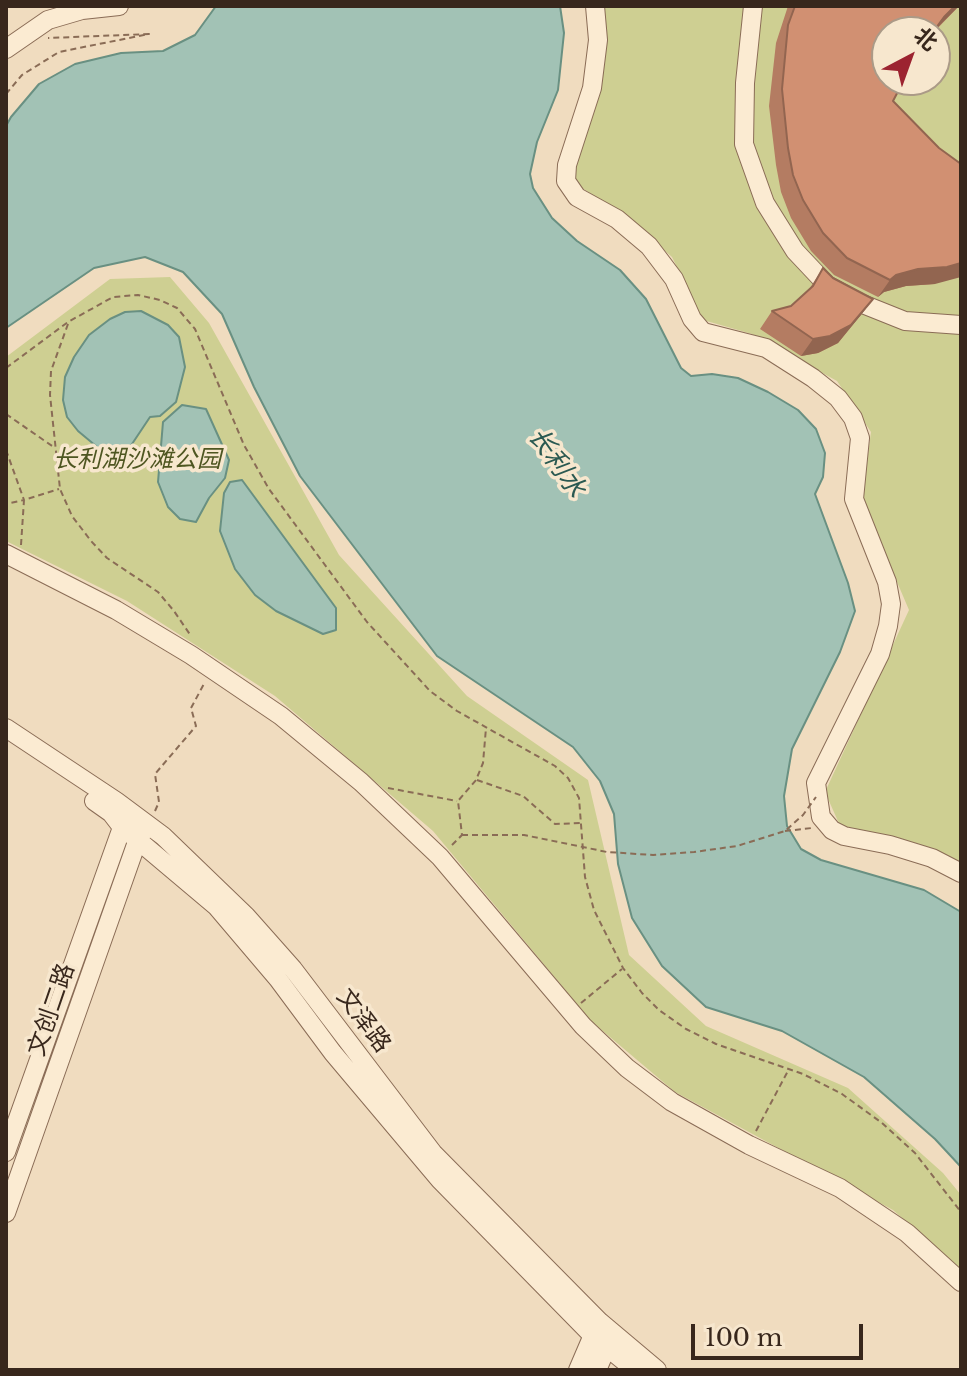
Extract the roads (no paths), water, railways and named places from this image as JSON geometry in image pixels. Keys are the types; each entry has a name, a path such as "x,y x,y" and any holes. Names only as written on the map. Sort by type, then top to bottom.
{"street":[{"path":"6,49 48,20 82,10 119,6"},
{"path":"595,6 598,40 592,88 567,165 566,181 577,197 617,219 649,246 674,279 692,319 703,332 766,348 813,378 838,398 853,418 860,438 854,499 887,582 891,604 880,654 820,770 816,797 821,817 832,830 844,836 890,845 932,858 961,873"},
{"path":"753,6 745,83 744,144 765,203 795,251 827,285 860,303 905,321 961,325"},
{"path":"13,556 116,610 281,716 361,782 440,857 571,1011 627,1068 672,1102 749,1145 840,1188 907,1233 961,1282"},
{"name":"文泽路","path":"6,728 143,832 216,906 278,979 333,1053 440,1180 603,1334 635,1370"},
{"name":"文泽路","path":"6,741 111,813 125,819"},
{"name":"文创二路","path":"6,1152 125,819"},
{"name":"文创二路","path":"6,1213 143,832"},
{"path":"578,1370 603,1334"},
{"path":"597,1370 603,1334"},
{"name":"文泽路","path":"603,1334 657,1370"}],"water":[{"name":"长利水","path":"216,6 560,6 564,33 558,90 537,142 530,174 533,188 552,218 577,241 620,270 646,299 681,368 691,376 712,374 738,378 768,392 798,410 816,429 825,453 823,477 815,494 848,583 855,611 840,652 792,749 784,796 787,826 801,849 821,860 924,890 961,912 961,1167 935,1139 864,1077 782,1031 706,1007 662,966 632,918 618,864 614,814 600,781 573,747 437,656 300,476 254,387 222,314 183,272 145,257 94,268 6,328 6,126 11,117 39,84 75,64 121,53 163,51 195,35"},
{"path":"141,311 168,325 179,337 185,367 176,402 160,416 150,417 124,456 116,457 102,451 78,431 67,417 63,400 65,377 89,335 125,312"},
{"path":"182,405 206,409 229,460 225,478 196,522 180,519 168,507 158,482 163,422"},
{"path":"242,480 336,608 336,630 323,634 276,611 255,595 235,569 220,531 224,493 230,482"}],"park label":[{"name":"长利湖沙滩公园","path":"137,460"}]}
